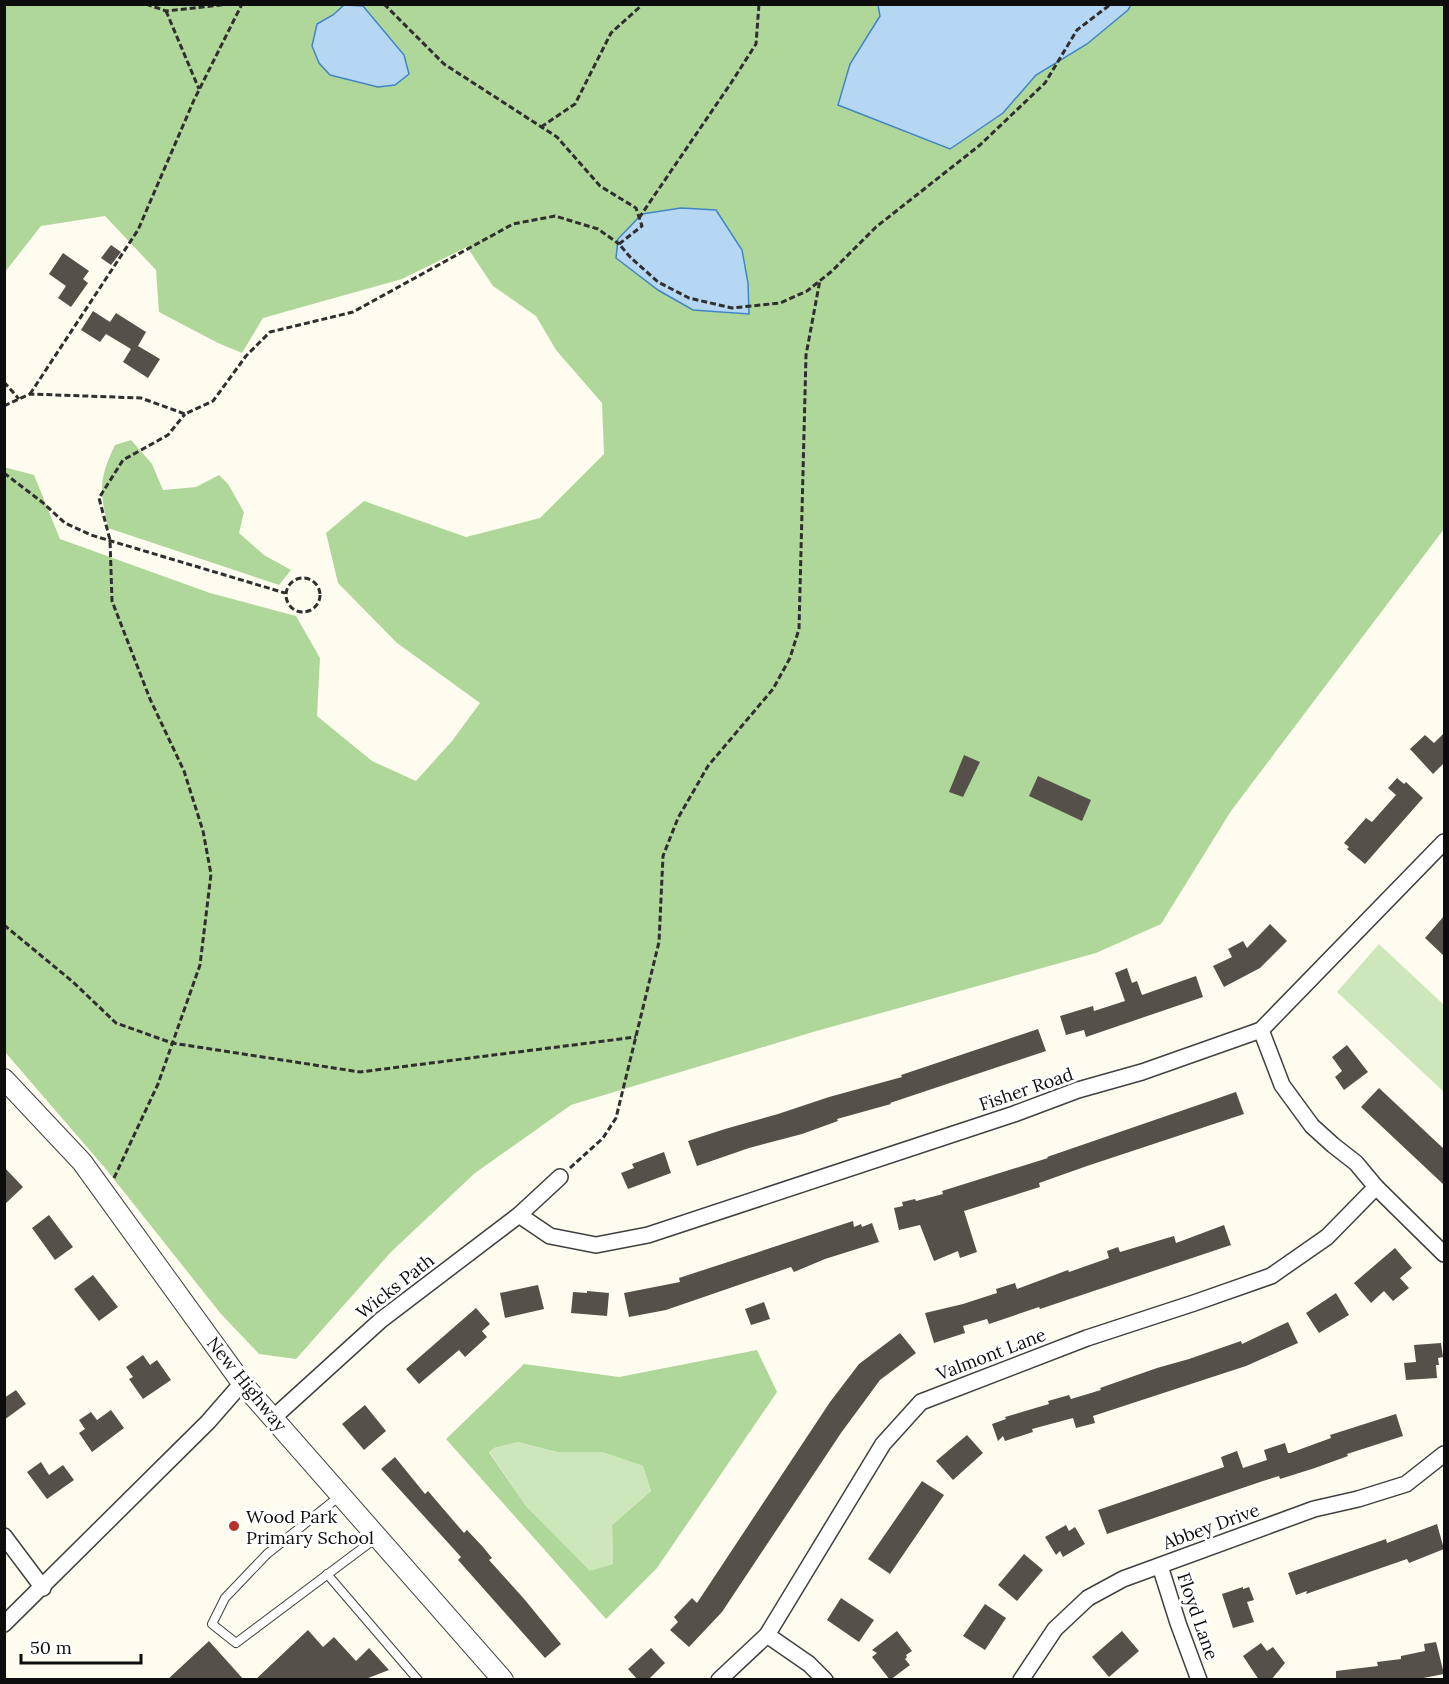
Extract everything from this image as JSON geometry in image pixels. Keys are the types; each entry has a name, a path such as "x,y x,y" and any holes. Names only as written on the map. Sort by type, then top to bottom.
{"street":[{"name":"Fisher Road","path":"519,1215 550,1236 596,1245 648,1235 1078,1090 1142,1072 1261,1030 1444,842"},
{"path":"1261,1030 1282,1085 1312,1126 1356,1163 1376,1187 1444,1254"},
{"name":"New Highway","path":"4,1079 82,1162 242,1383 503,1680"},
{"name":"Wicks Path","path":"273,1418 381,1320 519,1215 560,1177"},
{"name":"Valmont Lane","path":"719,1680 767,1635 883,1444 921,1402 1087,1338 1194,1304 1271,1276 1327,1237 1376,1187"},
{"path":"4,1624 43,1588 208,1422 242,1383"},
{"name":"Abbey Drive","path":"1022,1680 1055,1629 1088,1598 1123,1579 1314,1509 1358,1499 1406,1484 1444,1454"},
{"path":"4,1536 43,1588"},
{"name":"Floyd Lane","path":"1160,1566 1199,1680"},
{"path":"767,1635 809,1664 825,1680"}],"lane":[{"path":"341,1495 267,1554 225,1598 212,1624 236,1643 377,1537"},
{"path":"327,1574 418,1680"}],"path":[{"path":"146,4 166,10 230,4"},
{"path":"30,394 138,230 199,89 242,4"},
{"path":"384,4 444,64 557,137 600,186 636,208 642,226 619,244"},
{"path":"542,127 575,104 611,33 643,4"},
{"path":"639,218 756,44 759,4"},
{"path":"106,1196 158,1084 200,965 211,874 203,831 184,771 150,699 112,601 110,540 99,498 123,460 168,435 185,414 213,401 246,356 270,332 353,312 513,224 555,216 598,229 619,244 658,282 689,298 732,309 780,303 807,291 832,271 876,227 980,146 1045,84 1077,30 1112,4"},
{"path":"166,10 199,89"},
{"path":"560,1177 603,1138 616,1118 658,942 663,856 678,818 708,766 773,689 790,658 800,629 806,355 820,280"},
{"path":"4,382 19,399"},
{"path":"4,406 30,394 141,398 185,414"},
{"path":"4,473 42,502 65,524 285,593"},
{"path":"300,578 312,580 320,595 316,606 307,612 302,612 296,611 288,604 285,593 290,583 300,578"},
{"path":"4,925 73,982 116,1023 172,1043 360,1071 636,1037"}],"green space":[{"path":"5,5 1444,5 1444,529 1231,811 1161,924 1096,953 813,1032 571,1105 475,1173 391,1252 296,1359 259,1354 221,1314 105,1168 5,1052 4,467 34,475 60,539 210,593 296,616 320,658 317,716 372,761 416,781 452,741 480,703 397,643 338,583 326,533 364,501 466,537 540,518 604,454 602,403 556,350 536,316 493,286 467,247 402,279 263,318 242,353 159,312 156,270 105,216 41,226 5,272"},
{"path":"131,440 152,464 163,490 196,487 219,475 228,484 244,512 239,533 264,555 291,570 279,585 108,528 102,495 103,477 115,445"},
{"path":"1379,944 1444,1005 1444,1092 1337,992"},
{"path":"757,1350 777,1392 657,1568 606,1619 446,1439 524,1364 619,1377","holes":["518,1442 557,1452 602,1452 643,1466 651,1491 612,1525 613,1564 590,1571 526,1506 489,1452 494,1448"]},
{"path":"518,1442 557,1452 602,1452 643,1466 651,1491 612,1525 613,1564 590,1572 526,1506 489,1451"}],"water":[{"path":"878,4 1131,5 1087,44 1036,75 1003,113 950,149 838,105 850,64 880,16"},
{"path":"344,5 363,6 404,55 409,74 395,85 378,87 330,75 319,63 312,46 317,24 333,15"},
{"path":"681,208 716,210 742,250 748,283 749,314 693,310 658,290 616,258 618,239 642,214"}],"building":[{"path":"111,245 121,252 111,265 101,258"},
{"path":"63,253 89,271 83,279 88,283 71,307 58,298 66,286 49,274"},
{"path":"93,311 110,322 116,313 146,332 138,346 160,359 148,378 123,362 131,349 106,334 100,342 81,330"},
{"path":"1444,733 1444,763 1433,774 1410,749 1425,735 1434,743"},
{"path":"964,755 980,762 963,797 949,792"},
{"path":"1038,776 1091,800 1082,821 1029,796"},
{"path":"1397,778 1404,784 1406,782 1423,798 1365,864 1347,849 1349,847 1344,843 1366,818 1372,822 1396,795 1388,788"},
{"path":"1444,916 1444,956 1425,938"},
{"path":"1270,924 1287,941 1260,968 1224,987 1213,966 1232,957 1228,949 1243,941 1247,948"},
{"path":"1127,968 1132,983 1137,981 1142,995 1196,976 1203,997 1086,1037 1084,1030 1066,1035 1060,1016 1093,1006 1094,1011 1125,1001 1115,973"},
{"path":"1038,1029 1046,1051 891,1104 837,1119 838,1121 802,1134 749,1148 697,1166 688,1141 902,1077 901,1075"},
{"path":"1347,1045 1368,1072 1344,1090 1335,1077 1342,1071 1332,1057"},
{"path":"1379,1088 1444,1149 1444,1185 1361,1107"},
{"path":"1236,1092 1244,1114 1087,1166 1039,1183 1040,1187 964,1211 977,1252 960,1258 958,1251 934,1261 920,1225 899,1230 894,1208 903,1206 902,1202 943,1194 942,1191 1048,1158"},
{"path":"664,1152 671,1173 628,1189 621,1173 634,1168 632,1164"},
{"path":"4,1167 23,1187 4,1205"},
{"path":"49,1215 73,1247 55,1260 32,1228"},
{"path":"853,1221 854,1227 872,1223 879,1242 825,1259 794,1272 791,1267 666,1310 629,1317 624,1293 680,1282 679,1278"},
{"path":"1224,1225 1231,1245 1040,1309 1039,1307 989,1324 987,1319 963,1326 965,1333 934,1343 925,1313 997,1293 996,1289 1015,1283 1017,1289 1068,1270 1069,1272 1109,1258 1107,1251 1118,1247 1120,1252 1174,1236 1176,1243"},
{"path":"1395,1248 1412,1268 1400,1278 1409,1288 1393,1301 1384,1291 1371,1303 1354,1283"},
{"path":"93,1275 118,1307 99,1321 74,1289"},
{"path":"538,1285 544,1309 505,1318 500,1293"},
{"path":"587,1291 609,1293 607,1316 571,1313 573,1292 587,1293"},
{"path":"1336,1293 1349,1315 1319,1333 1306,1313"},
{"path":"764,1302 770,1319 751,1325 745,1309"},
{"path":"476,1308 490,1324 482,1331 487,1337 465,1357 459,1350 419,1384 406,1369"},
{"path":"1288,1322 1298,1343 1246,1366 1093,1416 1095,1423 1076,1428 1073,1418 1032,1429 1033,1432 1005,1441 1003,1436 998,1441 992,1424 1006,1419 1005,1417 1049,1404 1048,1401 1069,1395 1071,1399 1101,1390 1100,1388 1157,1368 1241,1341 1242,1344"},
{"path":"900,1333 916,1353 880,1380 841,1433 722,1612 689,1647 670,1630 678,1622 674,1617 692,1598 697,1603 830,1402 859,1364"},
{"path":"1441,1343 1443,1357 1438,1358 1439,1365 1436,1365 1437,1378 1406,1380 1404,1363 1416,1362 1414,1345"},
{"path":"143,1355 150,1365 157,1360 171,1380 143,1399 129,1379 133,1377 126,1367"},
{"path":"16,1390 26,1404 4,1420 4,1398"},
{"path":"365,1405 386,1431 364,1450 342,1424"},
{"path":"111,1410 124,1428 92,1452 79,1433 85,1429 79,1420 91,1412 97,1420"},
{"path":"1396,1414 1403,1436 1347,1454 1348,1456 1315,1468 1280,1479 1279,1476 1263,1481 1107,1534 1098,1510 1224,1467 1221,1457 1237,1451 1243,1468 1267,1460 1264,1450 1285,1443 1290,1453 1331,1438 1330,1435"},
{"path":"967,1435 983,1453 953,1480 936,1461"},
{"path":"395,1457 425,1494 428,1491 464,1533 467,1530 483,1547 492,1558 489,1560 561,1644 545,1658 458,1560 461,1557 381,1469"},
{"path":"41,1462 49,1475 63,1465 74,1480 47,1499 27,1472"},
{"path":"922,1481 944,1495 890,1574 868,1559"},
{"path":"1437,1524 1444,1549 1409,1563 1407,1559 1306,1594 1307,1591 1296,1595 1288,1573 1386,1539 1387,1543"},
{"path":"1066,1525 1069,1531 1075,1527 1085,1544 1063,1557 1060,1551 1056,1555 1045,1537"},
{"path":"1024,1554 1043,1570 1017,1601 998,1585"},
{"path":"1243,1587 1243,1589 1249,1587 1254,1600 1247,1602 1254,1622 1233,1628 1222,1594"},
{"path":"841,1598 874,1620 859,1642 827,1620"},
{"path":"985,1604 1006,1618 985,1650 963,1636"},
{"path":"308,1630 323,1647 334,1637 356,1661 369,1648 389,1670 363,1680 255,1680"},
{"path":"897,1631 912,1651 906,1655 905,1659 910,1665 890,1680 872,1657 877,1653 872,1650"},
{"path":"1122,1631 1139,1651 1109,1677 1092,1657"},
{"path":"209,1641 244,1680 167,1680"},
{"path":"1436,1642 1444,1674 1413,1680 1336,1680 1336,1671 1378,1666 1377,1662 1401,1659 1401,1656 1425,1651 1424,1644"},
{"path":"1261,1643 1267,1651 1273,1647 1285,1663 1271,1680 1259,1680 1243,1656"},
{"path":"651,1648 665,1663 648,1680 638,1680 628,1669"}],"place":[{"name":"Wood Park Primary School","path":"234,1526"}]}
